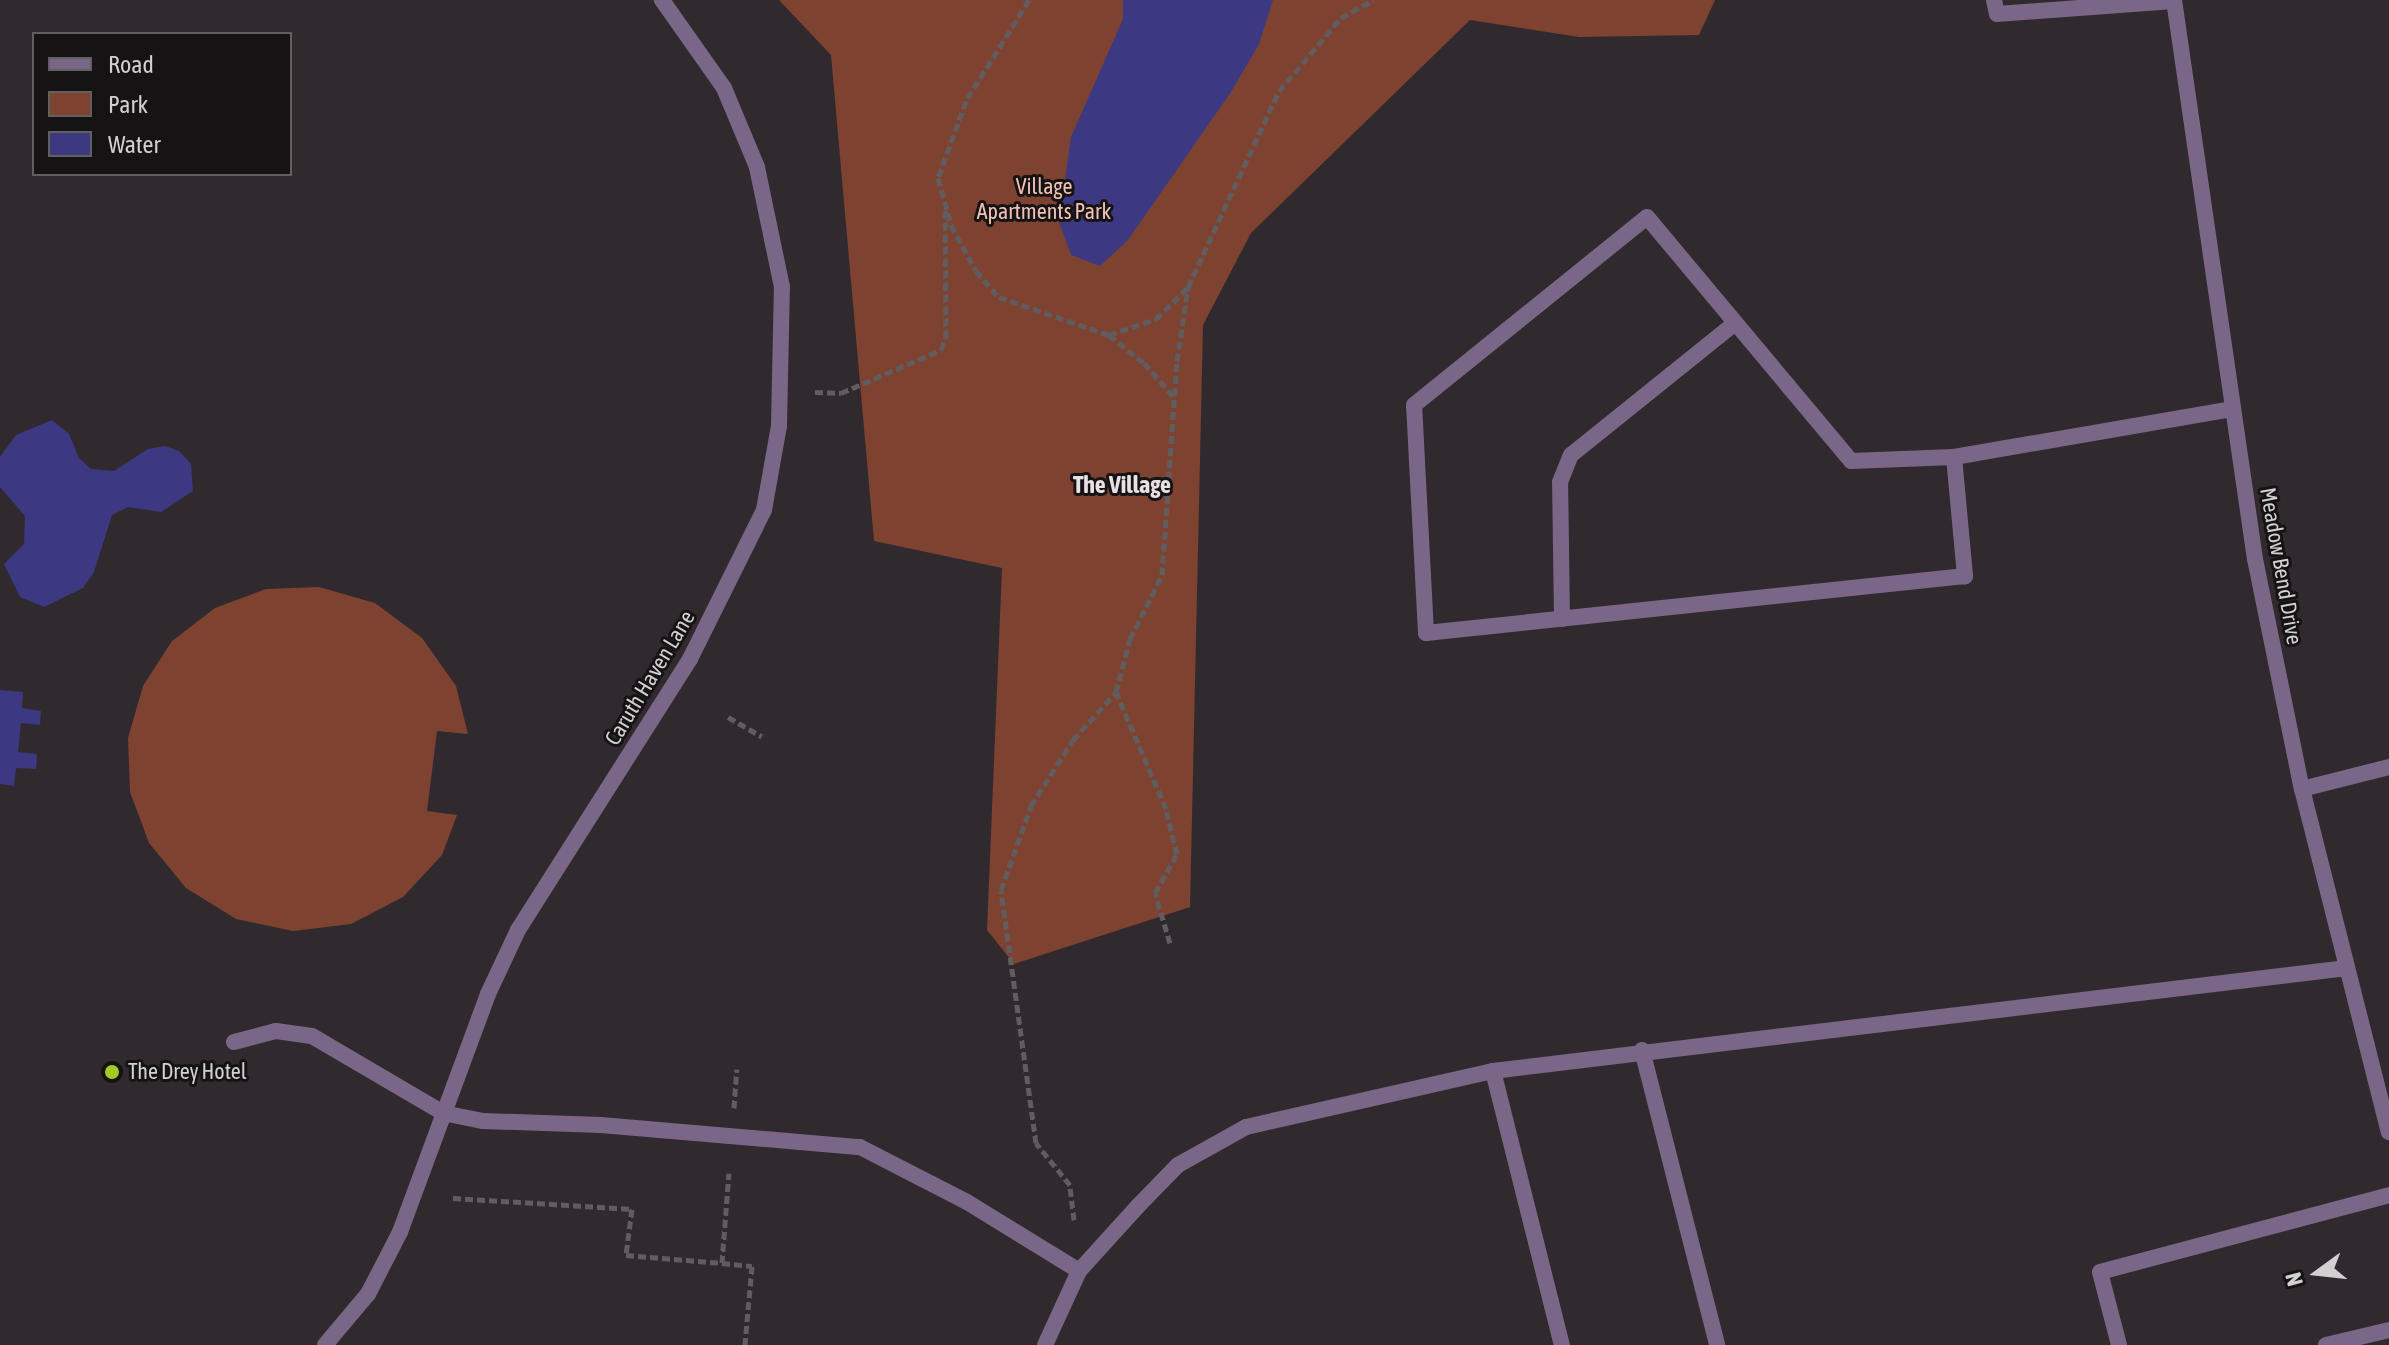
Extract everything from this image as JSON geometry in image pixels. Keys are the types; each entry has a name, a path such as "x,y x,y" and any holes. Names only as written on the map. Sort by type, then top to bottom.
{"street":[{"name":"Caruth Haven Lane","path":"325,1345 368,1294 400,1232 443,1113 518,930 690,659 764,510 779,426 782,287 757,167 735,114 724,88 662,0"},
{"path":"1994,0 1997,14 2174,0"},
{"name":"Meadow Bend Drive","path":"2174,0 2255,559 2302,789 2389,1132"},
{"path":"1954,457 1965,576 1426,633 1414,405 1647,217 1851,461 1954,457 2233,409"},
{"path":"1562,619 1560,482 1571,455 1735,323"},
{"path":"2302,789 2389,767"},
{"path":"1045,1345 1079,1271 1178,1165 1246,1127 1493,1071 1642,1050 2347,968"},
{"path":"234,1042 276,1031 312,1036 443,1113 483,1121 601,1125 860,1147 967,1202 1079,1271"},
{"path":"1642,1050 1717,1345"},
{"path":"1493,1071 1562,1345"},
{"path":"2119,1345 2100,1272 2389,1195"},
{"path":"2326,1345 2389,1330"}],"path":[{"path":"1029,0 966,101 938,178 945,203 976,271 999,297 1109,335 1144,363 1174,398"},
{"path":"1074,1220 1070,1185 1036,1143 1001,890 1031,806 1073,740 1116,692 1130,639 1162,575 1174,398 1188,287 1279,91 1341,18 1373,0"},
{"path":"815,392 841,393 941,350 946,338 941,255 945,203"},
{"path":"1109,335 1156,319 1188,287"},
{"path":"1116,692 1166,809 1177,854 1155,893 1170,943"},
{"path":"728,717 762,737"},
{"path":"734,1105 737,1069"},
{"path":"722,1263 729,1173"},
{"path":"453,1198 632,1209 626,1255 752,1266 745,1345"}],"green space":[{"name":"Village Apartments Park","path":"779,0 1715,0 1699,35 1579,37 1470,20 1251,233 1203,325 1190,907 1014,964 987,930 1002,568 874,541 831,55"},
{"path":"319,587 375,603 422,638 456,686 468,734 437,731 427,811 457,815 442,855 403,897 351,924 293,931 236,919 186,888 149,843 130,792 128,738 143,686 172,641 215,608 266,589"}],"water":[{"path":"1123,0 1273,0 1259,44 1231,92 1128,240 1100,266 1071,255 1059,222 1071,137 1123,19"},
{"path":"52,420 69,434 79,458 91,469 114,471 148,449 165,446 179,451 191,464 193,491 161,512 128,507 112,515 94,572 83,588 44,607 20,597 4,564 24,544 25,516 0,487 0,457 16,435"},
{"path":"0,690 23,692 22,708 41,711 40,725 21,723 18,752 37,754 36,769 16,768 14,786 0,784"}],"place":[{"name":"The Drey Hotel","path":"112,1072"}],"district":[{"name":"The Village","path":"1122,485"}]}
